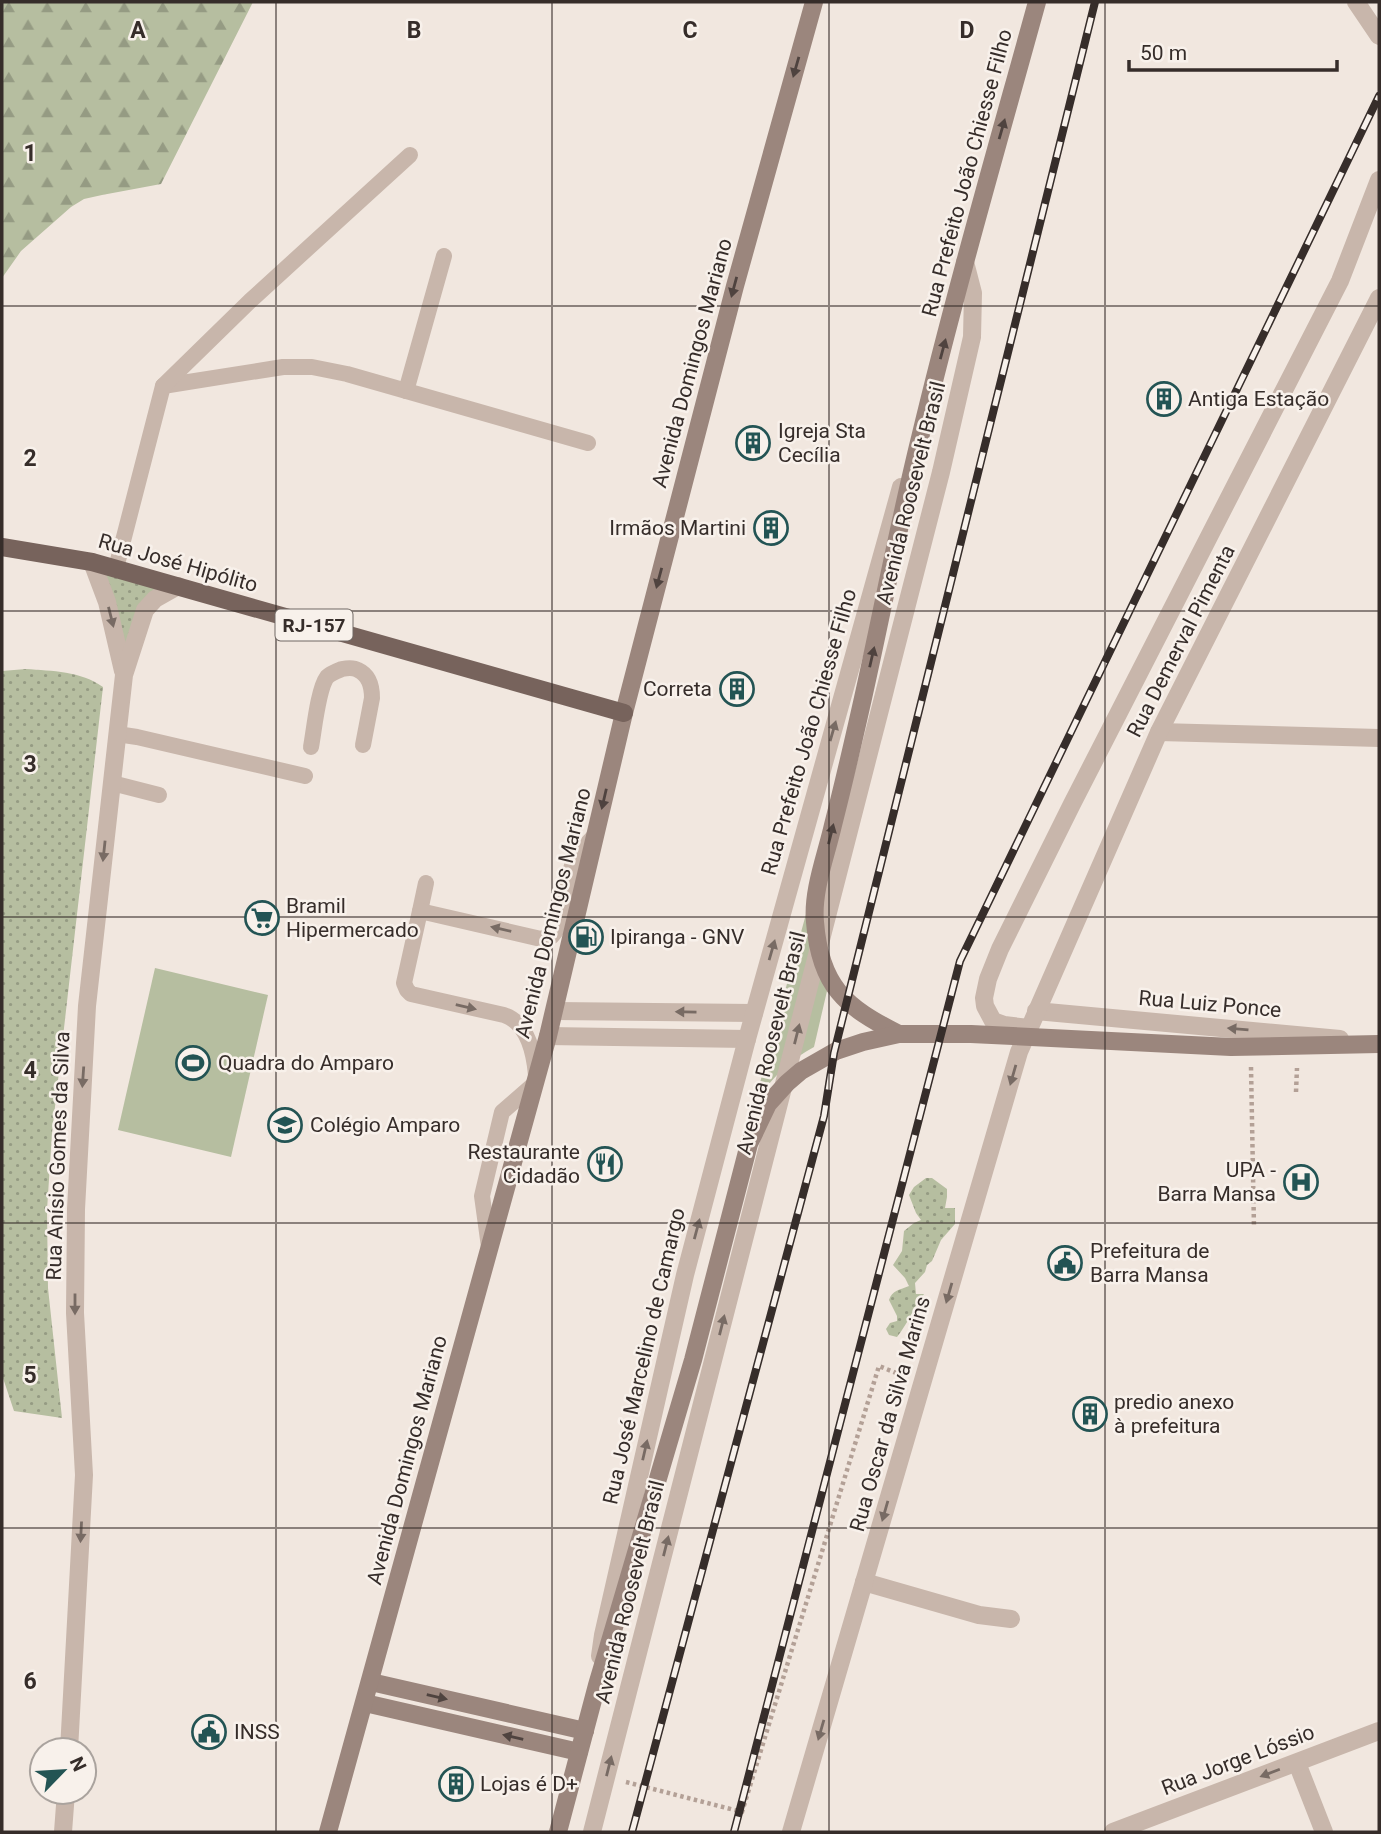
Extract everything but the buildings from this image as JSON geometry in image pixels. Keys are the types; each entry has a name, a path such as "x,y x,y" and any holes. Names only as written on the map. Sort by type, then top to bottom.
{"main road":[{"name":"Avenida Domingos Mariano","path":"328,1832 555,1011 624,713 734,286 814,2"},
{"name":"Rua Prefeito João Chiesse Filho","path":"899,1034 855,1010 831,983 823,961 815,921 817,898 919,438 1037,2"},
{"name":"Rua José Hipólito","path":"2,547 116,568 624,713"},
{"name":"Rua Luiz Ponce","path":"899,1034 971,1034 1231,1047 1379,1043"},
{"name":"Rua José Marcelino de Camargo","path":"558,1832 597,1685 693,1360 749,1144 768,1104 787,1083 836,1051 899,1034"},
{"path":"371,1682 585,1731"},
{"path":"365,1703 579,1752"}],"street":[{"path":"1356,2 1379,36"},
{"path":"1029,1028 993,1021 984,998 988,978 1078,791 1340,281 1379,180"},
{"name":"Avenida Roosevelt Brasil","path":"592,1832 941,472 972,337 973,293 965,262"},
{"name":"Rua Demerval Pimenta","path":"1036,1011 1160,732 1379,298"},
{"name":"Rua Prefeito João Chiesse Filho","path":"747,1040 903,478 919,438"},
{"path":"92,562 107,602 124,675"},
{"name":"Rua Anísio Gomes da Silva","path":"70,1736 84,1475 75,1313 79,1129 87,1006 124,675 145,610 155,599 178,586"},
{"path":"1160,732 1379,738"},
{"path":"555,1011 754,1013"},
{"name":"Rua Oscar da Silva Marins","path":"791,1832 1019,1052 1036,1011"},
{"name":"Rua Luiz Ponce","path":"1036,1011 1379,1043"},
{"path":"548,1036 747,1040"},
{"name":"Rua José Marcelino de Camargo","path":"597,1685 603,1635 682,1287 747,1040"},
{"path":"864,1582 979,1615 1011,1619"},
{"name":"Rua Jorge Lóssio","path":"1113,1832 1379,1731"},
{"path":"1297,1763 1324,1832"},
{"path":"63,1832 65,1806"}],"lane":[{"path":"116,568 163,386 250,301 410,155"},
{"path":"406,391 444,256"},
{"path":"163,386 299,366 327,370 406,391 588,443"},
{"path":"311,747 325,682 332,673 349,668 361,671 366,676 372,691 363,745"},
{"path":"117,734 305,776"},
{"path":"112,783 159,795"},
{"path":"420,911 541,939 552,936 559,924 575,857 596,834"},
{"path":"426,883 404,983 407,990 411,994 509,1016 521,1027 527,1038 535,1080"}],"path":[{"path":"1251,1062 1254,1228"},
{"path":"1296,1092 1297,1064"},
{"path":"623,1781 742,1812 879,1366 922,1384"}],"green space":[{"path":"2,2 253,2 161,184 84,199 71,207 21,251 2,278"},
{"path":"96,568 168,588 124,663"},
{"path":"26,669 76,675 103,687 52,1133 47,1210 48,1288 62,1418 14,1411 2,1375 2,671"},
{"path":"806,914 817,971 827,991 814,1047 782,1071 755,1101"},
{"name":"Quadra do Amparo","path":"155,968 268,995 231,1157 118,1130"},
{"path":"926,1178 932,1178 947,1189 945,1208 955,1208 955,1224 941,1240 932,1261 915,1283 916,1294 924,1294 897,1337 889,1335 886,1329 890,1323 897,1321 889,1300 894,1292 909,1286 893,1265 902,1251 904,1231 921,1220 909,1195 914,1187"}],"railway":[{"path":"632,1832 824,1116 834,1053 1095,2"},
{"path":"734,1832 960,961 1379,96"}],"place":[{"name":"Antiga Estação","path":"1164,399"},
{"name":"Igreja Sta Cecília","path":"753,443"},
{"name":"Irmãos Martini","path":"771,528"},
{"name":"Correta","path":"737,689"},
{"name":"Bramil Hipermercado","path":"262,918"},
{"name":"Ipiranga - GNV","path":"586,937"},
{"name":"Quadra do Amparo","path":"193,1063"},
{"name":"Colégio Amparo","path":"285,1125"},
{"name":"Restaurante Cidadão","path":"605,1164"},
{"name":"UPA - Barra Mansa","path":"1301,1182"},
{"name":"Prefeitura de Barra Mansa","path":"1065,1263"},
{"name":"predio anexo à prefeitura","path":"1090,1414"},
{"name":"INSS","path":"209,1732"},
{"name":"Lojas é D+","path":"456,1784"}]}
